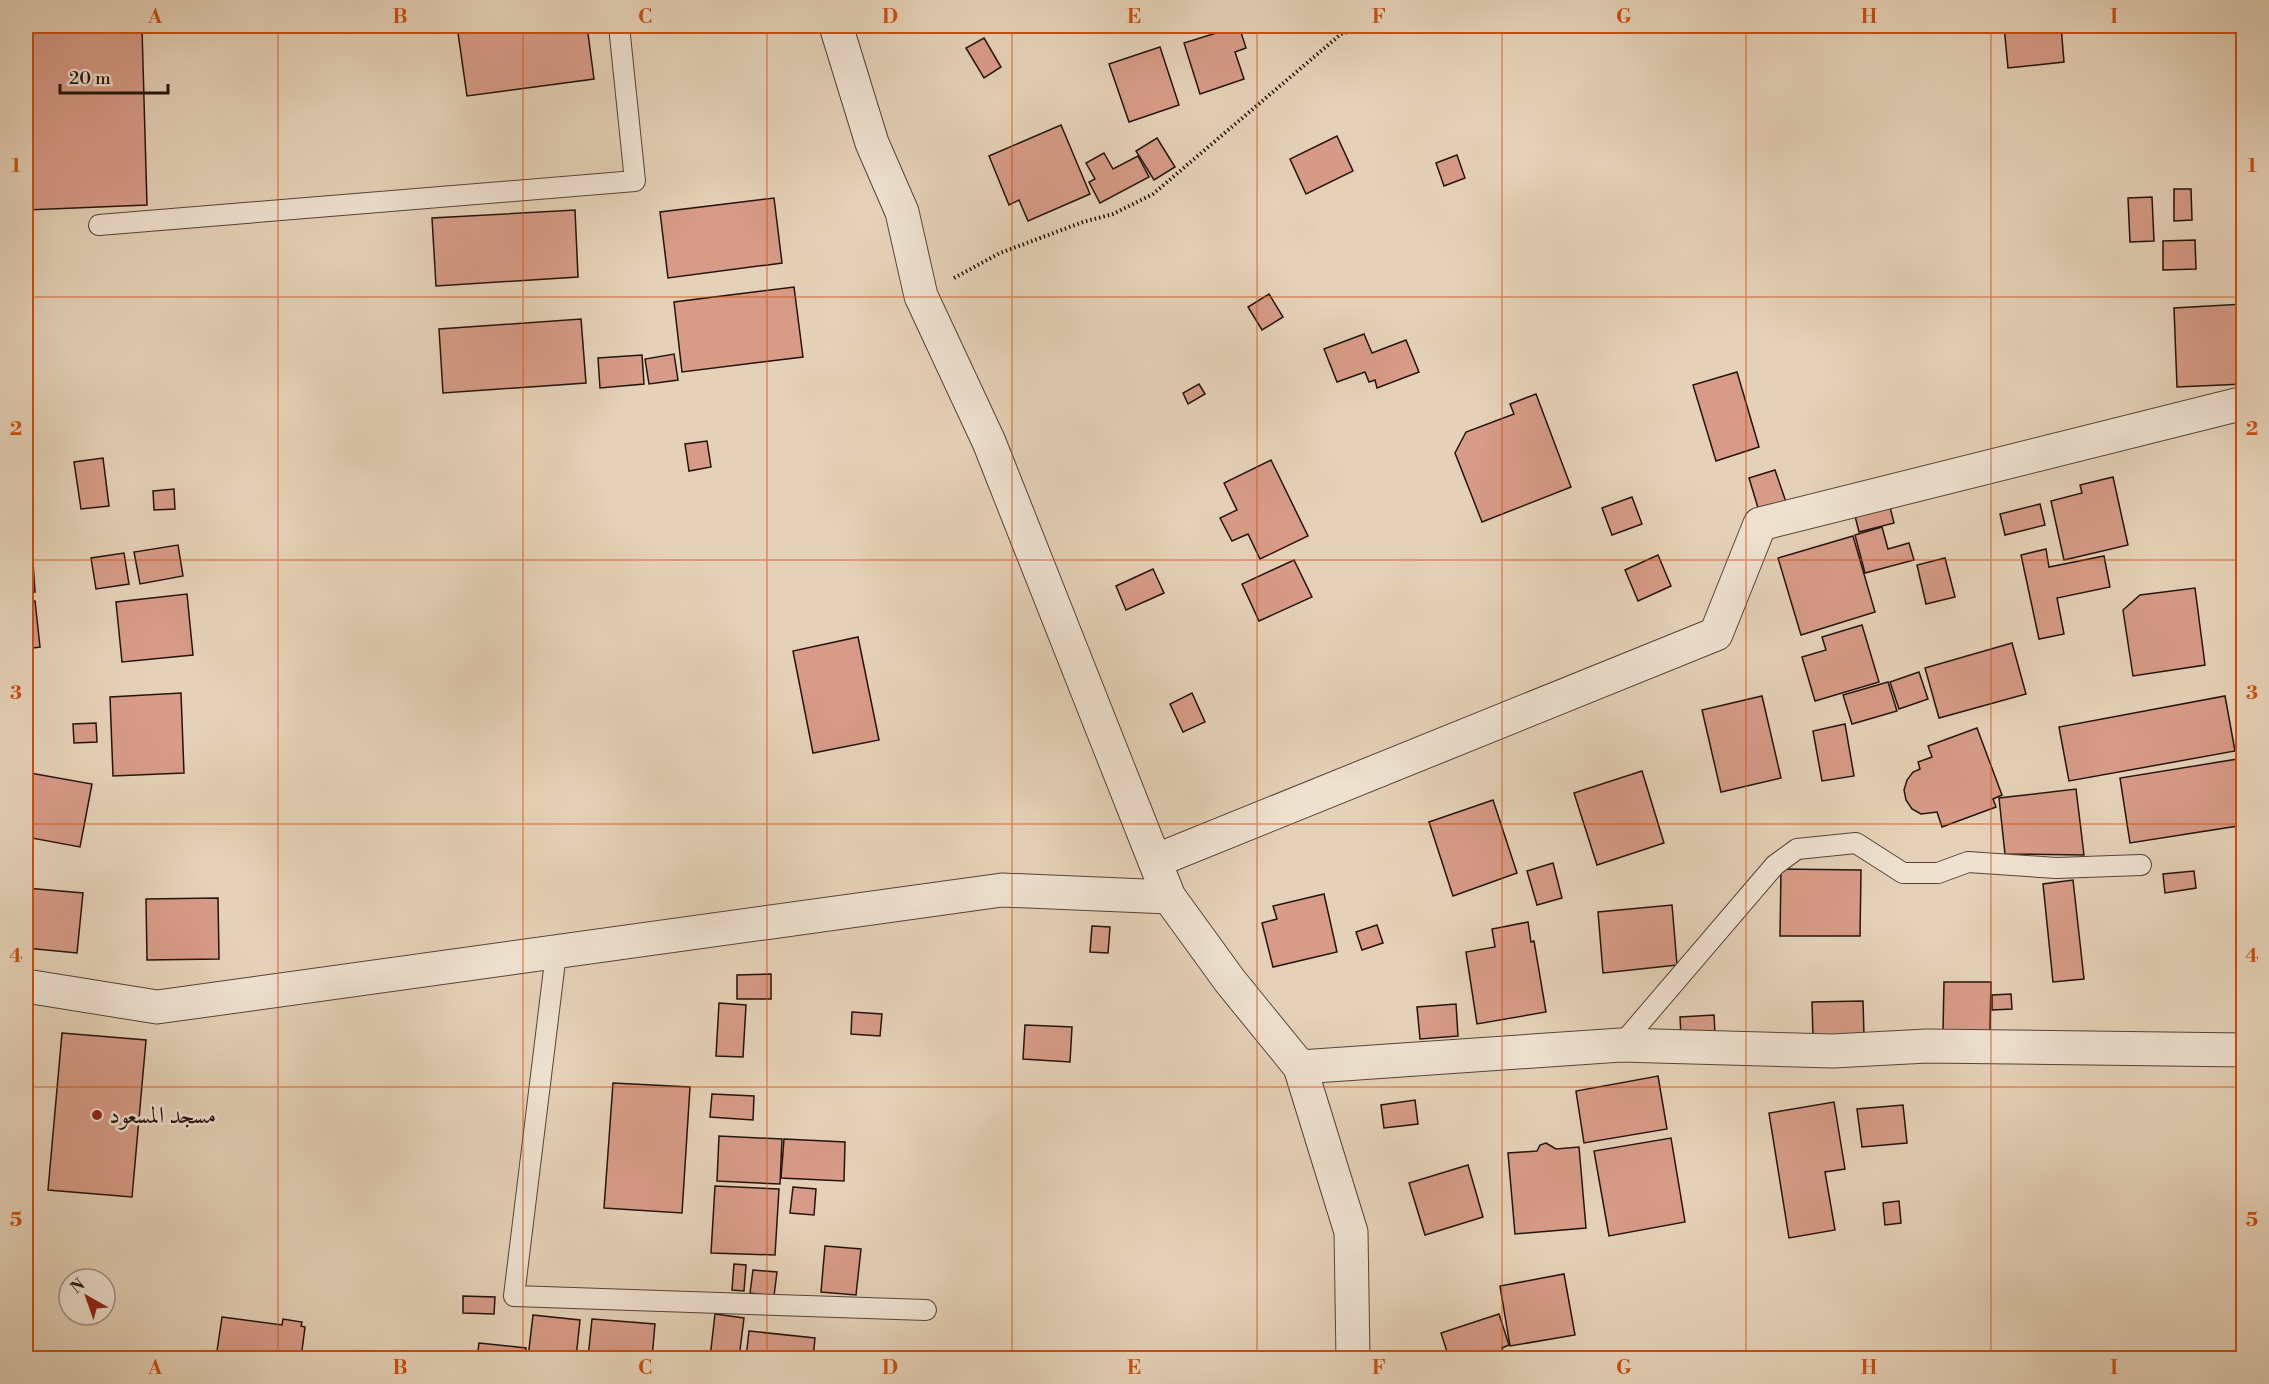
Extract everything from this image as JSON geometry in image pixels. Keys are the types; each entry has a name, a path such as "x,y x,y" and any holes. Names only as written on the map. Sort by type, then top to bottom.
{"street":[{"path":"836,26 872,143 902,212 921,296 989,442 1169,897 1230,981 1300,1067 1351,1232 1353,1359"},
{"path":"1155,861 1716,634 1760,524 2244,403"},
{"path":"26,986 157,1007 1002,890 1169,897"},
{"path":"1300,1067 1621,1045 1833,1051 1927,1046 2244,1050"}],"lane":[{"path":"99,225 635,181 619,26"},
{"path":"1621,1045 1775,865 1797,849 1856,843 1903,873 1938,873 1968,862 2056,868 2141,865"},
{"path":"556,953 514,1296 926,1310"}],"path":[{"path":"921,296 1000,253 1083,222 1113,214 1153,194 1341,34 1367,26"}],"building":[{"path":"457,26 587,26 594,79 467,96"},
{"path":"1239,26 1246,48 1235,52 1244,79 1200,94 1184,43"},
{"path":"2004,26 2061,26 2064,62 2008,68"},
{"path":"142,29 147,205 26,210 26,33"},
{"path":"984,38 1001,67 984,78 966,48"},
{"path":"1160,47 1179,105 1129,122 1109,64"},
{"path":"1061,125 1090,194 1028,221 1019,200 1009,205 989,156"},
{"path":"1337,136 1353,171 1306,194 1290,159"},
{"path":"1157,138 1175,167 1154,180 1136,151"},
{"path":"1104,153 1113,169 1138,156 1149,177 1100,203 1089,182 1095,179 1086,163"},
{"path":"1457,155 1465,178 1444,186 1436,163"},
{"path":"2174,189 2191,189 2192,220 2174,221"},
{"path":"2152,197 2154,241 2130,242 2128,198"},
{"path":"774,198 782,263 668,278 660,212"},
{"path":"575,210 578,277 436,286 432,218"},
{"path":"2195,240 2196,269 2163,270 2163,241"},
{"path":"794,287 803,357 682,372 674,302"},
{"path":"1269,294 1283,317 1262,330 1248,307"},
{"path":"2244,304 2244,384 2177,387 2174,308"},
{"path":"581,319 586,383 443,393 439,329"},
{"path":"1364,334 1372,353 1406,340 1419,372 1377,388 1375,380 1369,382 1365,372 1337,382 1324,349"},
{"path":"674,354 678,380 649,384 645,359"},
{"path":"642,355 644,384 600,388 598,358"},
{"path":"1737,372 1759,447 1716,461 1693,385"},
{"path":"1199,384 1205,394 1188,404 1183,393"},
{"path":"1536,394 1571,487 1482,522 1455,453 1466,432 1514,414 1510,404"},
{"path":"707,441 711,467 689,471 685,444"},
{"path":"103,458 109,506 81,509 74,462"},
{"path":"1271,460 1308,536 1260,559 1248,534 1232,541 1220,518 1237,510 1224,483"},
{"path":"1775,470 1786,502 1759,511 1749,478"},
{"path":"2113,477 2128,545 2064,560 2051,501 2082,493 2080,485"},
{"path":"174,489 175,509 154,510 153,491"},
{"path":"1632,497 1642,524 1612,535 1602,508"},
{"path":"2040,504 2045,525 2005,535 2000,514"},
{"path":"1890,507 1894,523 1859,532 1855,516"},
{"path":"1882,527 1888,549 1909,543 1914,560 1865,573 1855,535"},
{"path":"1853,536 1875,612 1801,635 1778,558"},
{"path":"178,545 183,576 140,584 134,552"},
{"path":"32,547 35,592 26,593 26,548"},
{"path":"2046,549 2049,567 2104,556 2110,587 2057,598 2064,634 2039,639 2021,555"},
{"path":"124,553 129,584 96,589 91,558"},
{"path":"1658,555 1671,586 1638,601 1625,570"},
{"path":"1945,558 1955,597 1926,604 1917,565"},
{"path":"1294,560 1312,597 1259,621 1242,584"},
{"path":"1153,569 1164,593 1126,610 1116,586"},
{"path":"2195,588 2205,665 2133,676 2123,610 2140,595"},
{"path":"187,594 193,655 122,662 116,602"},
{"path":"35,601 40,647 26,649 26,602"},
{"path":"1862,625 1879,682 1815,701 1802,657 1826,650 1822,637"},
{"path":"858,637 879,740 813,753 793,651"},
{"path":"2012,643 2026,694 1939,718 1925,668"},
{"path":"1919,672 1928,699 1899,709 1890,682"},
{"path":"1888,682 1897,711 1852,724 1843,695"},
{"path":"26,685 30,685 31,704 26,705"},
{"path":"181,693 184,773 113,776 110,697"},
{"path":"1192,693 1205,722 1183,732 1170,704"},
{"path":"1762,696 1781,778 1721,792 1702,710"},
{"path":"2225,696 2235,751 2069,781 2059,727"},
{"path":"96,723 97,742 74,743 73,724"},
{"path":"1845,724 1854,776 1822,781 1813,731"},
{"path":"1977,728 2002,795 1993,799 1996,807 1942,827 1937,812 1921,814 1912,809 1906,800 1904,790 1907,780 1913,772 1920,769 1918,762 1932,757 1928,746"},
{"path":"2244,758 2244,825 2130,843 2120,778"},
{"path":"1642,771 1664,843 1597,865 1574,793"},
{"path":"30,773 92,784 80,847 26,837 26,798"},
{"path":"2076,789 2084,855 2005,854 1999,798"},
{"path":"1493,800 1517,873 1453,896 1429,822"},
{"path":"1553,863 1562,898 1537,905 1527,871"},
{"path":"1781,869 1861,870 1860,936 1780,936"},
{"path":"2194,871 2196,888 2165,893 2163,874"},
{"path":"2073,880 2084,979 2053,982 2043,884"},
{"path":"26,888 83,893 77,953 26,948"},
{"path":"1324,894 1337,952 1273,967 1262,923 1277,919 1273,906"},
{"path":"218,898 219,959 147,960 146,899"},
{"path":"1672,905 1677,965 1603,973 1598,912"},
{"path":"1528,922 1531,942 1534,941 1546,1012 1477,1024 1466,952 1495,947 1492,929"},
{"path":"1377,925 1383,943 1362,950 1356,932"},
{"path":"1092,926 1110,927 1108,953 1090,952"},
{"path":"771,974 771,999 737,999 737,975"},
{"path":"1944,982 1991,982 1990,1032 1943,1032"},
{"path":"2011,994 2012,1009 1992,1010 1992,995"},
{"path":"1863,1001 1864,1036 1813,1038 1812,1002"},
{"path":"719,1003 746,1005 743,1057 716,1056"},
{"path":"1456,1004 1458,1036 1420,1039 1417,1007"},
{"path":"852,1012 882,1014 880,1036 851,1034"},
{"path":"1714,1015 1715,1034 1681,1036 1680,1017"},
{"path":"1025,1025 1072,1027 1070,1062 1023,1059"},
{"name":"مسجد المسعود","path":"62,1033 146,1040 132,1197 48,1190"},
{"path":"1658,1076 1667,1129 1584,1143 1576,1091"},
{"path":"613,1083 690,1087 682,1213 604,1208"},
{"path":"712,1094 754,1096 753,1120 710,1117"},
{"path":"1415,1100 1418,1124 1384,1128 1381,1105"},
{"path":"1834,1102 1845,1169 1825,1172 1835,1230 1789,1238 1769,1113"},
{"path":"1903,1105 1907,1143 1862,1147 1857,1109"},
{"path":"719,1136 782,1139 780,1184 717,1181"},
{"path":"1671,1138 1685,1222 1609,1236 1594,1151"},
{"path":"784,1139 845,1142 844,1181 781,1178"},
{"path":"1546,1143 1556,1149 1579,1147 1586,1228 1515,1234 1508,1153 1537,1151 1540,1145"},
{"path":"1468,1165 1483,1217 1425,1235 1409,1183"},
{"path":"715,1186 779,1189 775,1255 711,1253"},
{"path":"793,1187 816,1189 814,1215 790,1213"},
{"path":"1899,1201 1901,1223 1885,1225 1883,1203"},
{"path":"825,1246 861,1249 856,1295 821,1292"},
{"path":"734,1264 746,1265 744,1291 732,1290"},
{"path":"753,1270 777,1272 774,1296 750,1293"},
{"path":"1564,1274 1575,1335 1510,1346 1500,1286"},
{"path":"463,1296 495,1297 494,1314 463,1313"},
{"path":"715,1314 744,1318 739,1358 710,1358"},
{"path":"1499,1314 1509,1345 1502,1348 1505,1358 1449,1358 1441,1333"},
{"path":"533,1315 580,1320 576,1358 528,1358"},
{"path":"222,1317 282,1325 283,1319 302,1322 301,1326 305,1327 301,1358 216,1358"},
{"path":"592,1319 655,1324 652,1358 588,1358"},
{"path":"749,1331 815,1338 813,1358 746,1358"},
{"path":"479,1343 526,1348 525,1358 477,1358"},
{"path":"1532,1353 1534,1358 1519,1358"}],"place":[{"name":"مسجد المسعود","path":"97,1115"}]}
